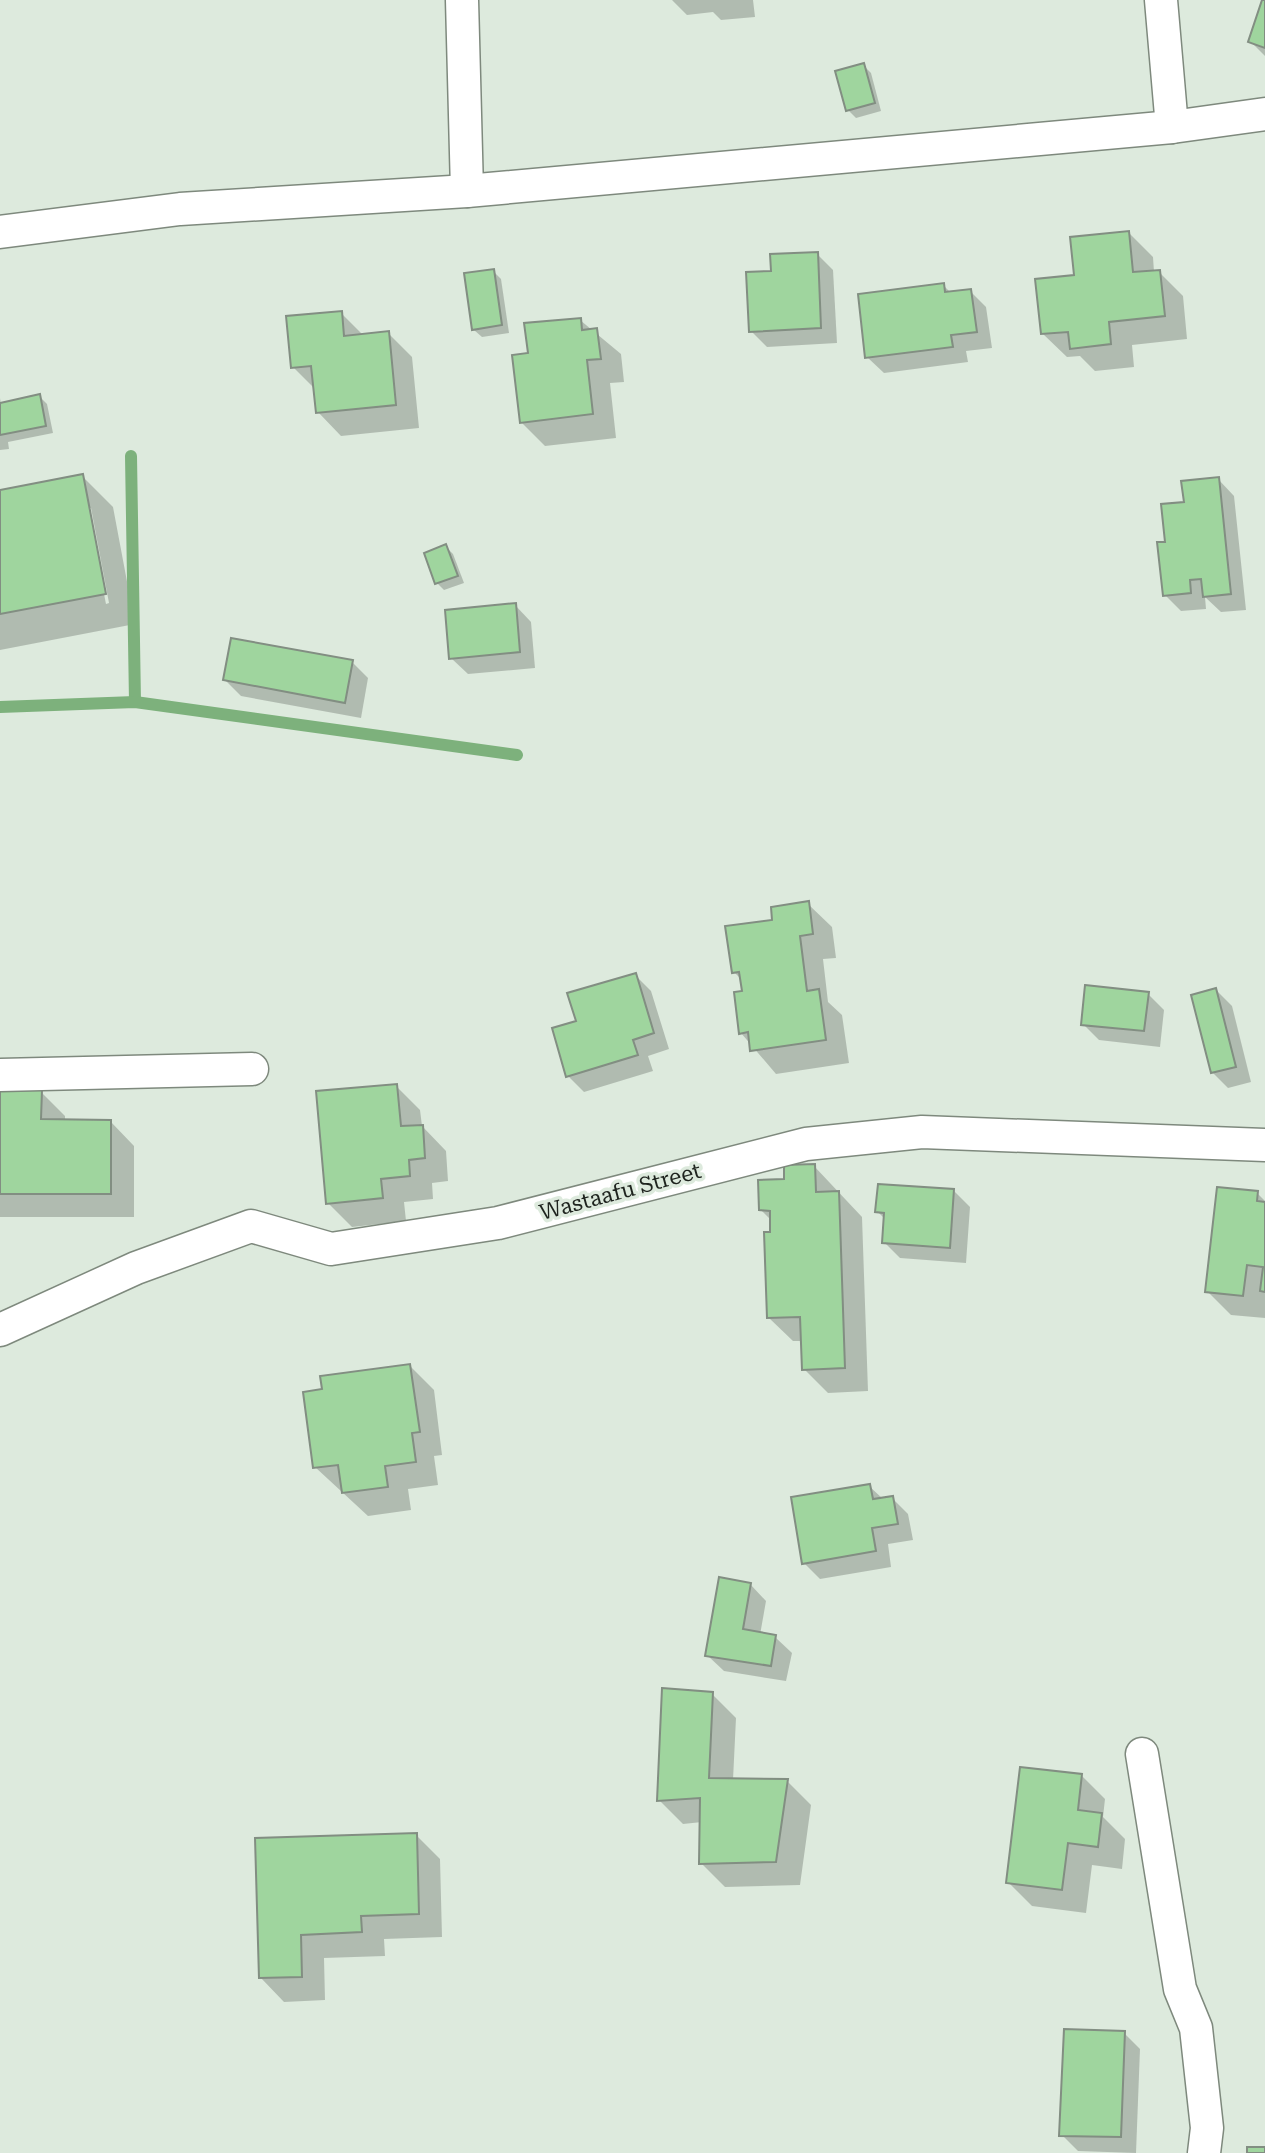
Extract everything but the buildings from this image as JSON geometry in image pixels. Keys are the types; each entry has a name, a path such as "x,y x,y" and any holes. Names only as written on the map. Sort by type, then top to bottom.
{"street":[{"path":"462,0 467,191"},
{"path":"1161,0 1172,127"},
{"path":"0,232 180,209 467,191 1172,127 1265,114"},
{"path":"0,1075 252,1069"},
{"name":"Wastaafu Street","path":"0,1330 136,1268 251,1226 331,1249 346,1247 498,1223 806,1144 922,1132 1265,1145"},
{"path":"1142,1754 1180,1989 1196,2028 1207,2128 1204,2153"}],"waterway":[{"path":"131,456 135,702"},
{"path":"0,707 135,702 517,755"}]}
